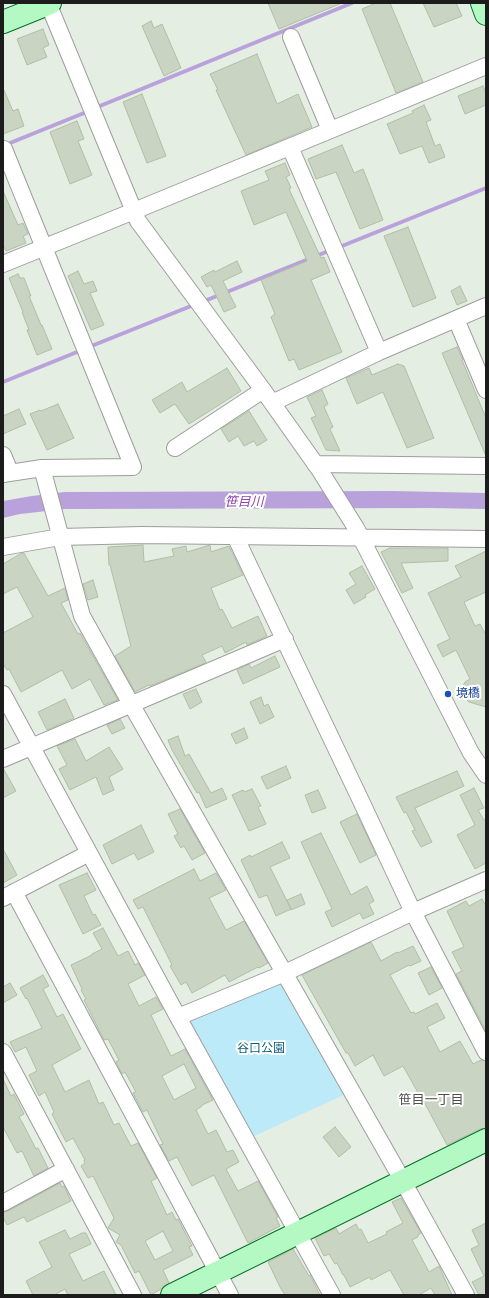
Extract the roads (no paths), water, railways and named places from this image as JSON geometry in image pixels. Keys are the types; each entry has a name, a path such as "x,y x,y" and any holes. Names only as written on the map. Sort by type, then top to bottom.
{"street":[{"path":"3,22 49,3 138,221 263,390 317,467 359,532 471,753 486,775"},
{"path":"482,3 486,14"},
{"path":"291,37 330,130"},
{"path":"3,264 486,66"},
{"path":"290,147 379,352"},
{"path":"3,150 4,149 133,467 6,473 3,455"},
{"path":"272,403 379,352 486,306"},
{"path":"456,319 486,390"},
{"path":"176,448 263,390"},
{"path":"317,467 486,466"},
{"path":"43,471 82,616 404,1181 466,1295"},
{"path":"3,547 59,534 235,536 359,532 486,538"},
{"path":"235,536 413,912 486,1052"},
{"path":"3,759 285,639"},
{"path":"3,694 178,1017 332,1295"},
{"path":"89,854 8,895 230,1295"},
{"path":"178,1017 285,973 413,912 486,880"},
{"path":"3,1052 133,1295"},
{"path":"172,1295 486,1140"},
{"path":"3,1203 66,1169"}],"water":[{"name":"笹目川","path":"392,491 486,493 486,509 65,509 20,514 3,518 3,501 64,492"}],"waterway":[{"path":"95,108 352,3"},
{"path":"10,143 89,111"},
{"path":"337,248 486,188"},
{"path":"202,302 331,250"},
{"path":"89,347 196,304"},
{"path":"3,382 82,350"}],"place":[{"name":"境橋","path":"448,694"}],"district":[{"name":"笹目一丁目","path":"431,1100"}],"park label":[{"name":"谷口公園","path":"261,1049"}]}
